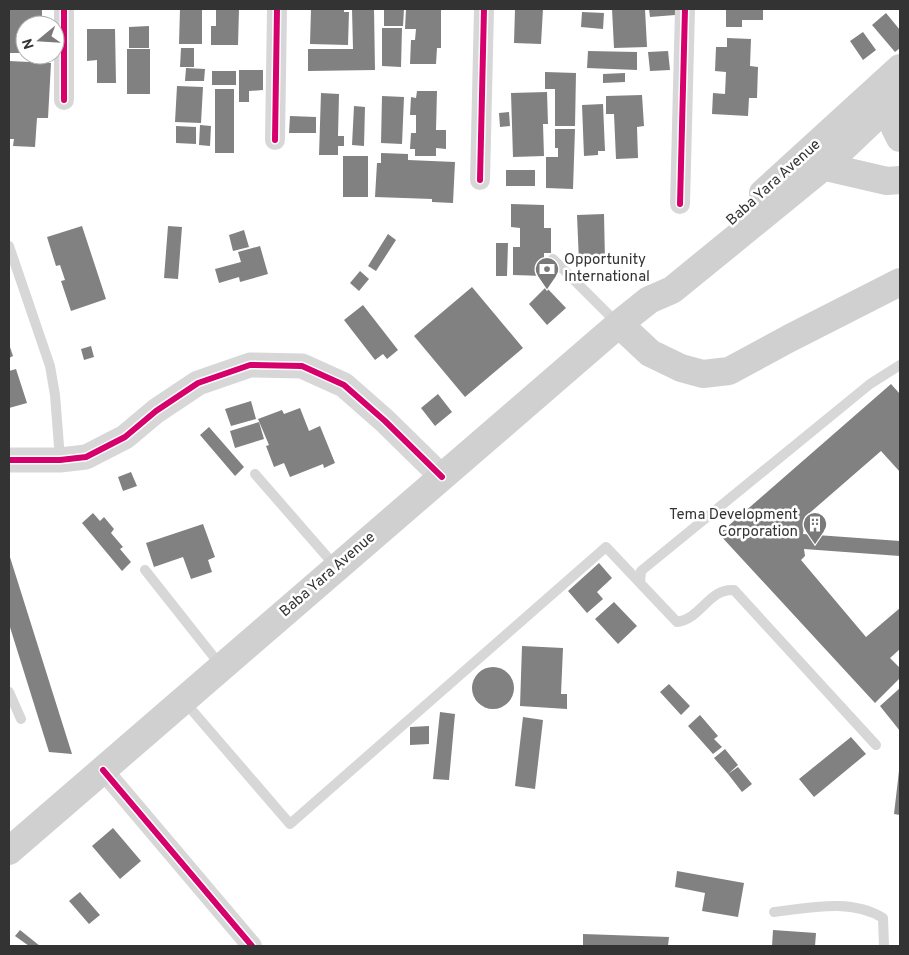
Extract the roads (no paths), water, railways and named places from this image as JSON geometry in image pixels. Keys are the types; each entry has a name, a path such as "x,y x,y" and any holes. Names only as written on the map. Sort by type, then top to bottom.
{"main road":[{"name":"Baba Yara Avenue","path":"811,164 900,68"},
{"name":"Baba Yara Avenue","path":"9,851 618,324 649,300 672,290 811,164 895,99"},
{"path":"895,99 895,128 900,138"},
{"path":"811,164 887,181 900,180"},
{"path":"618,324 650,353 681,368 703,374 730,371 900,282"}],"street":[{"path":"64,9 64,100"},
{"path":"276,140 277,9"},
{"path":"480,180 484,9"},
{"path":"680,204 685,9"},
{"path":"9,460 60,460 86,457 124,437 156,410 198,383 250,365 302,366 344,385 385,421 442,477"},
{"path":"103,770 252,946"}],"lane":[{"path":"9,246 50,366 55,396 60,460"},
{"path":"553,260 618,324"},
{"path":"640,583 641,571 870,384 900,365"},
{"path":"255,474 336,567"},
{"path":"183,700 290,824 606,547 678,622 690,618 719,592 734,590 876,745"},
{"path":"145,570 222,667"},
{"path":"9,692 21,719"},
{"path":"774,912 840,906 871,911 883,918 884,946"}],"place":[{"name":"Opportunity International","path":"547,290"},
{"name":"Tema Development Corporation","path":"815,545"}]}
